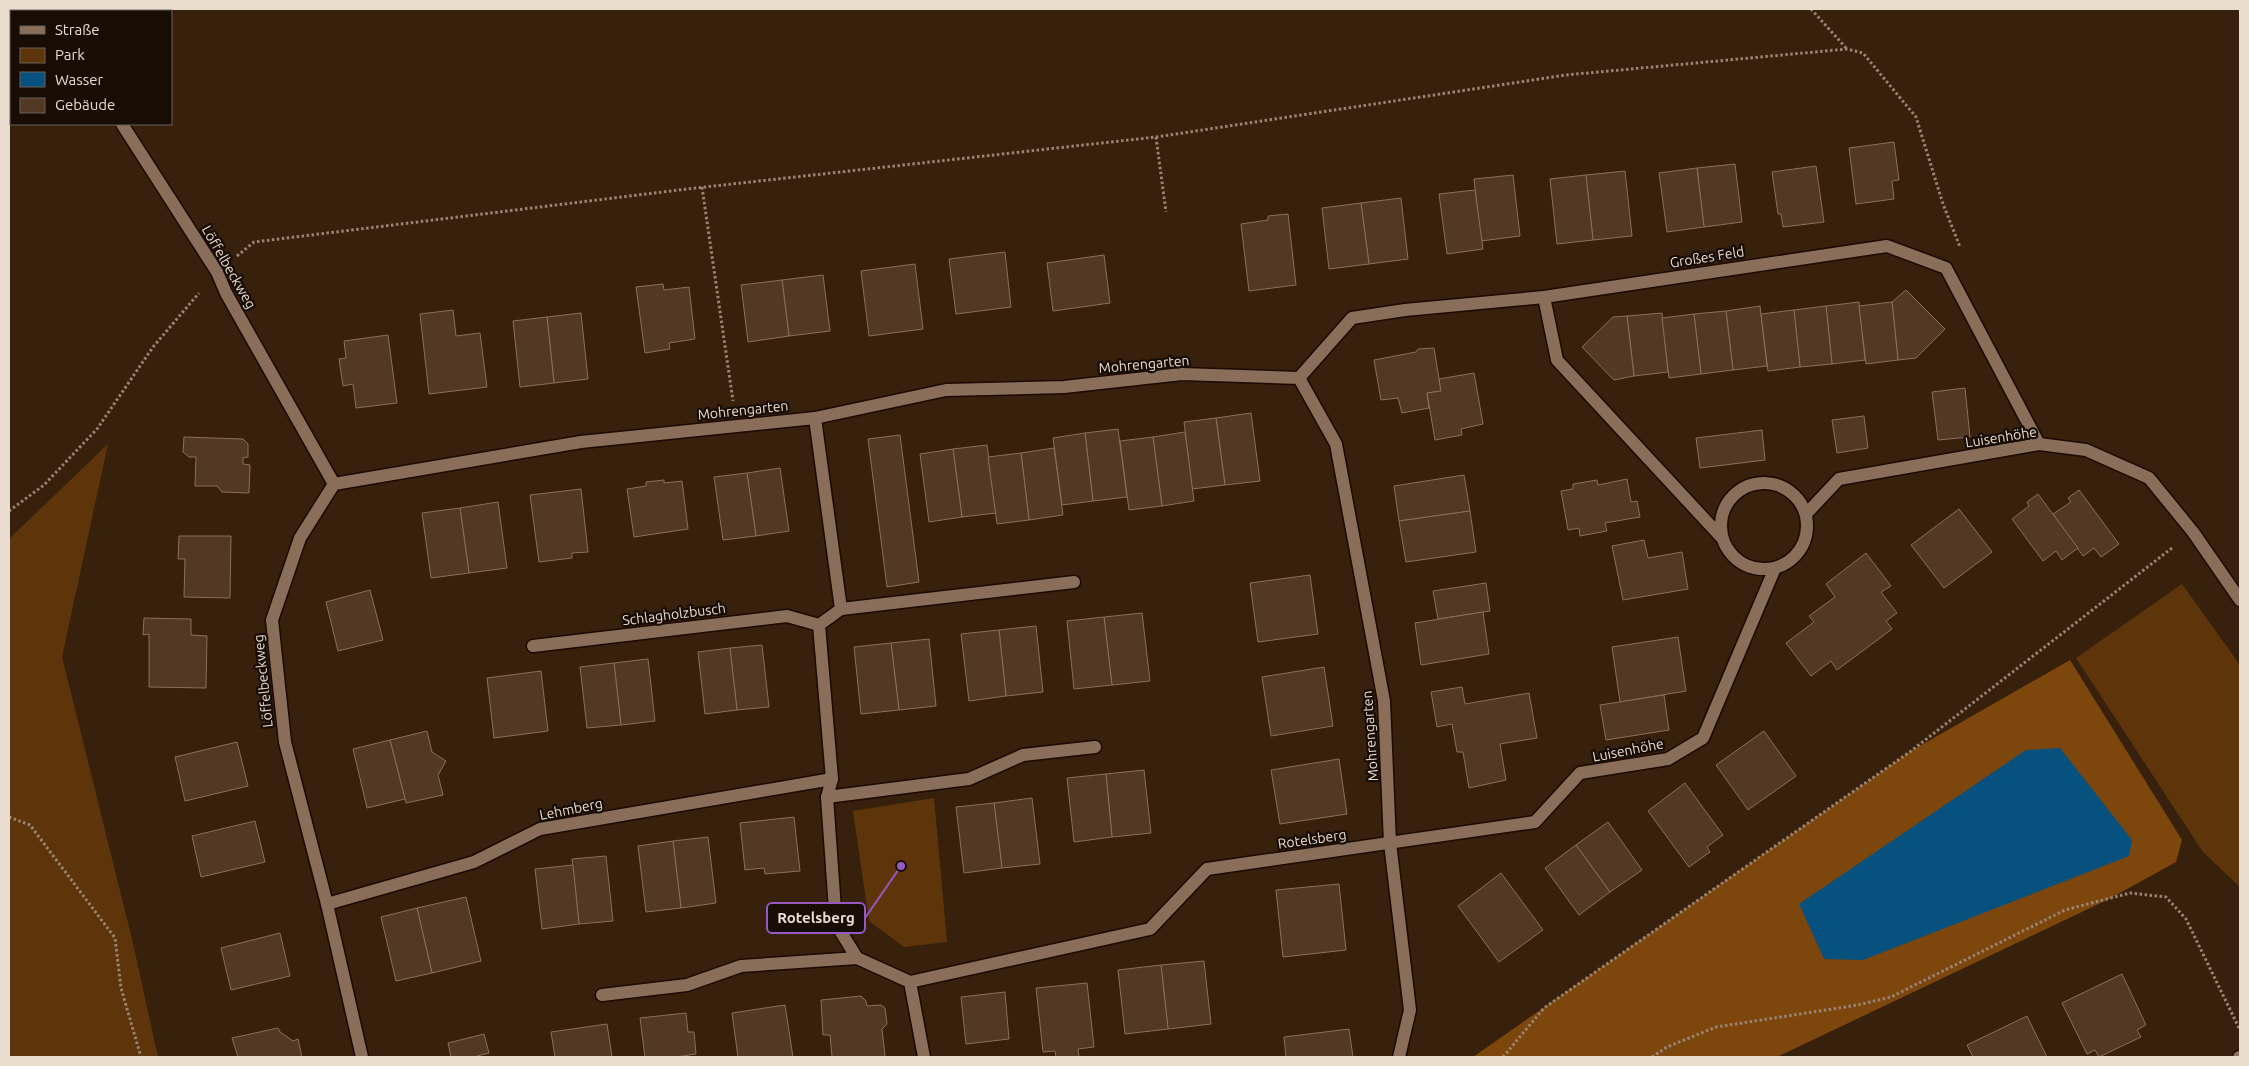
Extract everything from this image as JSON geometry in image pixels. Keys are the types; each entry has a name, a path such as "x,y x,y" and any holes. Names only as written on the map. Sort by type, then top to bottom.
{"street":[{"name":"Löffelbeckweg","path":"123,125 217,272 226,293 334,484 300,538 272,620 285,742 327,904 362,1057"},
{"name":"Großes Feld","path":"1299,378 1352,318 1405,310 1544,297 1887,246 1946,268"},
{"path":"1946,268 2038,444"},
{"path":"1544,297 1557,360 1722,538 1730,553 1742,564 1759,569 1775,568 1791,561 1802,548 1807,532 1806,514 1799,500 1786,488 1770,483 1752,484 1738,492 1726,504 1721,521 1722,538"},
{"name":"Mohrengarten","path":"334,484 581,442 815,418 946,390 1064,386 1182,374 1299,378 1336,444 1384,701 1390,843 1410,1010 1399,1057"},
{"path":"815,418 841,609"},
{"name":"Luisenhöhe","path":"1806,514 1839,479 2038,444 2086,450 2149,478 2193,532 2240,600"},
{"name":"Luisenhöhe","path":"1390,843 1535,822 1580,774 1668,759 1703,738 1775,568"},
{"path":"857,958 836,924 826,797 832,779 819,625 841,609 1074,582"},
{"name":"Schlagholzbusch","path":"533,646 787,616 819,625"},
{"path":"826,797 969,779 1023,755 1095,747"},
{"name":"Lehmberg","path":"327,904 474,862 540,829 832,779"},
{"name":"Rotelsberg","path":"910,982 1150,929 1207,869 1390,843"},
{"path":"602,995 687,985 741,966 857,958 910,982 924,1057"}],"path":[{"path":"1811,9 1846,49"},
{"path":"9,511 44,485 97,429 153,347 217,272 254,242 702,187 1156,137 1566,75 1846,49 1863,53 1916,117 1943,204 1961,246 1946,268"},
{"path":"1156,137 1166,212"},
{"path":"702,187 736,426"},
{"path":"1503,1057 1544,1008 1911,751 2193,532"},
{"path":"9,817 30,825 115,938 121,988 141,1057"},
{"path":"1652,1057 1667,1047 1716,1027 1858,1005 1891,997 2065,910 2130,893 2166,898 2186,919 2240,1030"}],"green space":[{"path":"108,444 62,657 133,943 158,1057 9,1057 9,539"},
{"path":"2182,584 2240,665 2240,887 2203,852 2076,658"},
{"path":"934,798 947,942 904,947 869,921 853,811"}],"shaded area":[{"path":"2070,660 2182,840 2176,862 2109,899 1777,1057 1473,1057 1911,751"}],"water":[{"path":"2060,748 2132,840 2129,856 1863,960 1824,959 1799,904 2026,750"}],"building":[{"path":"1894,142 1899,180 1892,181 1894,199 1856,204 1849,148"},
{"path":"1735,164 1742,222 1704,227 1697,168"},
{"path":"1816,166 1824,222 1783,227 1781,214 1778,214 1772,172"},
{"path":"1697,168 1704,227 1667,232 1659,173"},
{"path":"1625,171 1632,236 1593,240 1586,175"},
{"path":"1513,175 1520,236 1481,241 1474,179"},
{"path":"1586,175 1593,240 1557,244 1550,179"},
{"path":"1475,190 1483,249 1447,254 1439,194"},
{"path":"1401,198 1408,259 1369,264 1361,203"},
{"path":"1361,203 1369,264 1329,269 1322,208"},
{"path":"1288,214 1296,285 1249,291 1241,224 1268,220 1268,216"},
{"path":"1005,252 1011,307 956,314 949,259"},
{"path":"1104,255 1110,303 1053,311 1047,263"},
{"path":"915,264 923,329 869,336 861,271"},
{"path":"823,275 830,331 789,336 782,280"},
{"path":"782,280 789,336 748,342 741,285"},
{"path":"663,284 664,290 689,287 695,339 669,343 670,349 645,353 636,287"},
{"path":"1906,290 1945,329 1916,358 1898,360 1892,302"},
{"path":"1859,302 1865,360 1832,364 1826,306"},
{"path":"1892,302 1898,360 1866,364 1859,306"},
{"path":"1760,306 1767,366 1733,370 1726,311"},
{"path":"1826,306 1832,364 1800,367 1794,310"},
{"path":"453,310 456,336 480,333 487,387 429,394 420,314"},
{"path":"1794,310 1800,367 1768,371 1761,314"},
{"path":"1726,311 1733,370 1701,374 1694,314"},
{"path":"581,313 588,379 554,383 547,317"},
{"path":"1662,313 1668,372 1634,376 1627,316"},
{"path":"1694,314 1701,374 1669,378 1662,318"},
{"path":"1627,316 1634,376 1614,380 1582,347 1613,317"},
{"path":"547,317 554,383 520,387 513,321"},
{"path":"388,335 397,403 356,408 353,384 343,386 339,359 346,358 344,341"},
{"path":"1434,348 1441,391 1427,393 1429,408 1402,413 1398,398 1381,400 1374,360 1416,352 1418,349"},
{"path":"1474,373 1483,424 1461,429 1462,435 1435,440 1427,393 1441,391 1439,379"},
{"path":"1965,388 1970,437 1938,440 1932,392"},
{"path":"1251,413 1260,481 1225,485 1216,418"},
{"path":"1864,416 1868,448 1837,453 1832,420"},
{"path":"1216,418 1225,485 1192,489 1184,422"},
{"path":"1118,429 1127,497 1093,501 1085,433"},
{"path":"1762,430 1765,460 1700,468 1696,438"},
{"path":"1185,432 1194,501 1162,506 1153,437"},
{"path":"1085,433 1093,501 1062,505 1053,438"},
{"path":"900,435 919,582 887,587 868,439"},
{"path":"184,437 243,439 248,444 248,457 243,458 243,464 250,465 249,493 222,492 217,486 195,486 196,457 189,457 183,452"},
{"path":"1153,437 1162,506 1129,510 1120,441"},
{"path":"987,445 996,513 962,517 953,449"},
{"path":"1054,448 1063,515 1029,520 1021,453"},
{"path":"953,449 962,517 929,522 920,454"},
{"path":"1021,453 1029,520 997,524 988,457"},
{"path":"780,468 789,531 756,536 747,473"},
{"path":"747,473 756,536 723,540 714,477"},
{"path":"1464,475 1470,511 1399,521 1394,486"},
{"path":"1627,479 1631,502 1637,501 1640,517 1605,523 1607,531 1580,536 1579,528 1568,530 1561,491 1573,489 1573,484 1597,480 1598,485"},
{"path":"664,480 664,483 682,481 688,529 634,537 627,489 646,486 646,482"},
{"path":"581,489 588,552 572,553 572,558 539,562 530,495"},
{"path":"2079,490 2119,544 2101,557 2094,548 2083,556 2053,514 2071,502 2068,498"},
{"path":"2038,494 2078,548 2062,560 2056,551 2043,561 2012,519 2029,506 2027,502"},
{"path":"498,502 507,568 469,573 460,508"},
{"path":"460,508 469,573 431,578 422,513"},
{"path":"1959,509 1992,552 1944,588 1911,545"},
{"path":"1470,511 1476,552 1406,562 1399,521"},
{"path":"179,536 231,536 230,598 184,597 185,559 178,559"},
{"path":"1644,540 1648,558 1682,552 1688,589 1623,600 1612,546"},
{"path":"1866,553 1891,586 1881,592 1897,613 1886,621 1892,629 1837,670 1831,661 1811,676 1786,643 1814,622 1809,616 1835,597 1826,584"},
{"path":"1310,575 1318,634 1258,642 1250,583"},
{"path":"1486,583 1490,611 1438,619 1433,591"},
{"path":"370,590 383,640 338,651 326,602"},
{"path":"1483,612 1489,654 1421,665 1415,623"},
{"path":"1142,613 1150,681 1112,685 1104,617"},
{"path":"1104,617 1112,685 1074,689 1067,621"},
{"path":"144,618 191,619 191,635 207,636 206,688 149,687 149,634 143,635"},
{"path":"1036,626 1043,692 1006,696 999,630"},
{"path":"999,630 1006,696 969,701 961,634"},
{"path":"1678,637 1686,691 1620,702 1612,647"},
{"path":"929,639 936,706 899,710 891,643"},
{"path":"891,643 899,710 861,714 854,647"},
{"path":"762,645 769,707 737,710 730,648"},
{"path":"730,648 737,710 705,714 698,652"},
{"path":"648,659 655,721 621,725 614,663"},
{"path":"614,663 621,725 587,728 580,667"},
{"path":"1324,667 1333,726 1271,736 1262,677"},
{"path":"541,671 548,731 494,738 487,678"},
{"path":"1462,687 1465,704 1529,693 1537,738 1500,744 1506,780 1469,788 1463,752 1457,752 1452,724 1437,727 1431,692"},
{"path":"1664,695 1669,730 1606,740 1600,705"},
{"path":"427,731 432,752 446,761 438,775 443,795 406,803 390,740"},
{"path":"1764,731 1796,776 1748,810 1716,765"},
{"path":"390,740 405,799 367,808 353,749"},
{"path":"237,742 248,786 185,801 175,757"},
{"path":"1339,759 1347,814 1280,824 1271,770"},
{"path":"1144,770 1151,833 1112,837 1106,774"},
{"path":"1106,774 1112,837 1074,842 1067,778"},
{"path":"1685,783 1723,835 1707,847 1710,852 1689,867 1648,811"},
{"path":"1032,798 1040,864 1002,868 994,803"},
{"path":"994,803 1002,868 964,873 956,807"},
{"path":"794,817 800,871 765,874 764,868 745,870 740,823"},
{"path":"255,821 265,862 201,877 192,836"},
{"path":"1608,822 1642,870 1610,892 1576,845"},
{"path":"708,837 716,903 681,908 673,841"},
{"path":"673,841 681,908 646,912 638,846"},
{"path":"1576,845 1610,892 1579,915 1545,868"},
{"path":"606,856 613,921 579,924 572,859"},
{"path":"573,865 579,924 542,929 535,869"},
{"path":"1501,873 1543,930 1499,962 1458,906"},
{"path":"1339,884 1346,950 1283,957 1276,890"},
{"path":"466,897 481,961 432,973 417,908"},
{"path":"417,908 432,973 396,981 381,917"},
{"path":"280,933 290,976 231,990 221,948"},
{"path":"1204,961 1211,1024 1168,1029 1161,965"},
{"path":"1161,965 1168,1029 1125,1034 1118,970"},
{"path":"2122,974 2146,1025 2137,1030 2141,1037 2099,1057 2095,1050 2087,1054 2062,1003"},
{"path":"1087,983 1094,1047 1078,1049 1079,1057 1056,1057 1055,1051 1043,1052 1036,988"},
{"path":"1005,992 1009,1039 966,1044 961,997"},
{"path":"861,996 866,1001 867,1006 881,1005 885,1008 887,1024 882,1029 885,1056 832,1057 830,1035 823,1035 821,1000"},
{"path":"785,1005 793,1057 738,1057 732,1013"},
{"path":"686,1013 688,1032 694,1032 696,1054 676,1057 645,1057 640,1018"},
{"path":"2027,1016 2047,1057 1973,1057 1967,1045"},
{"path":"607,1024 612,1057 555,1057 551,1032"},
{"path":"278,1028 280,1032 293,1041 298,1039 302,1057 238,1057 232,1038"},
{"path":"1349,1029 1353,1057 1286,1057 1284,1037"},
{"path":"484,1034 489,1053 477,1057 451,1057 448,1043"}],"place":[{"name":"Rotelsberg","path":"901,866"}]}
